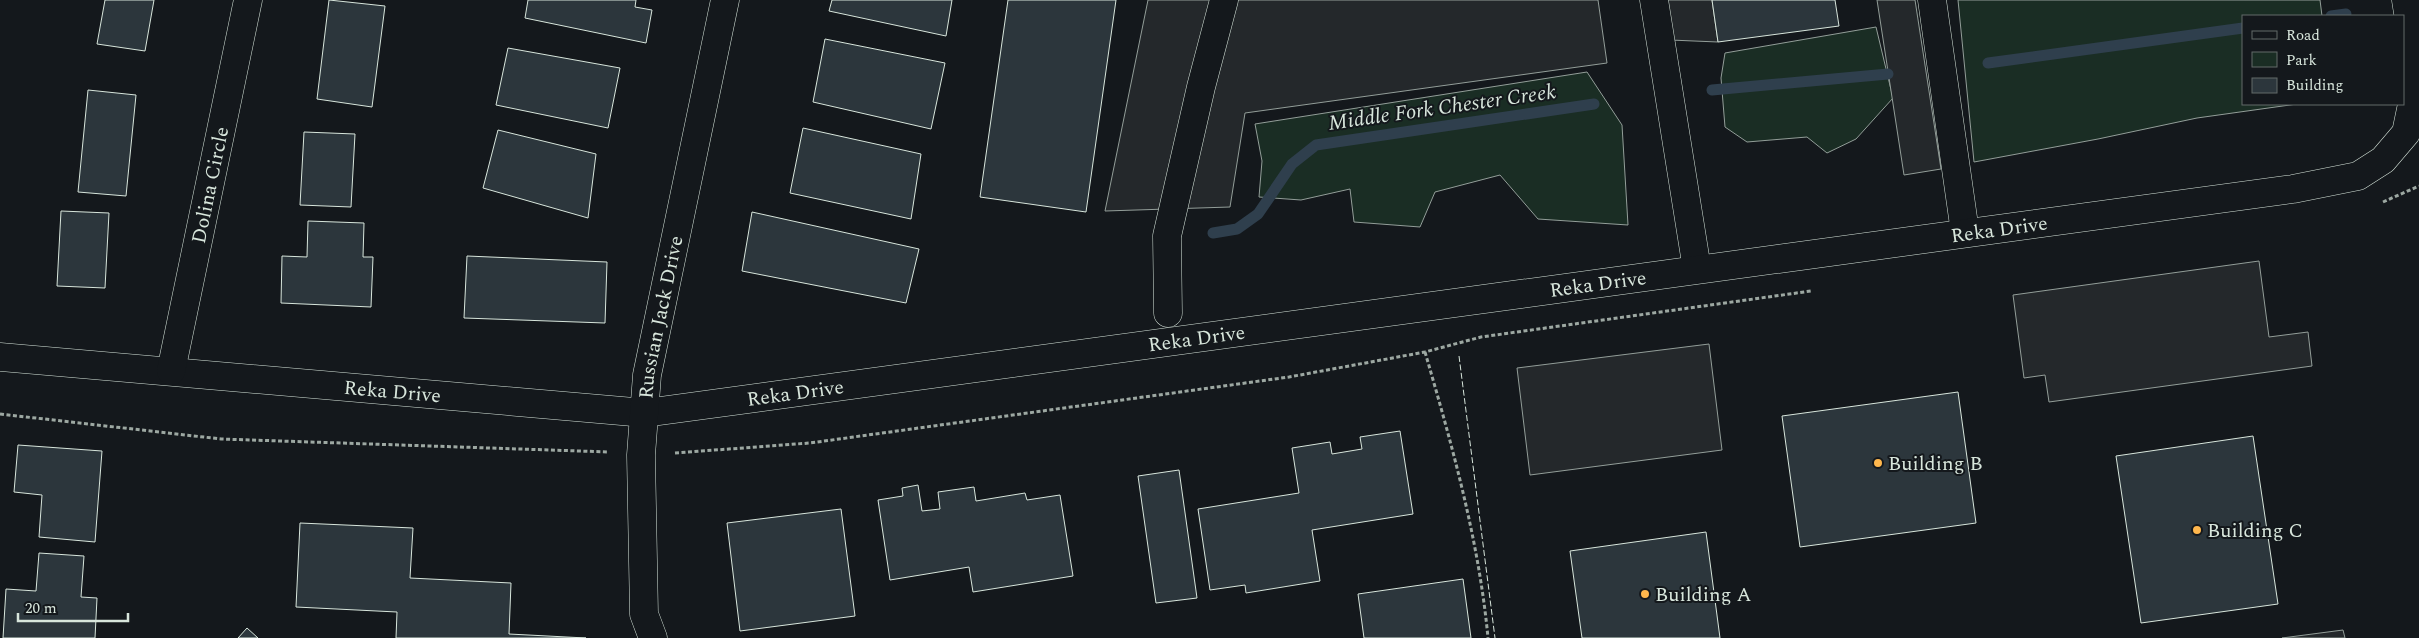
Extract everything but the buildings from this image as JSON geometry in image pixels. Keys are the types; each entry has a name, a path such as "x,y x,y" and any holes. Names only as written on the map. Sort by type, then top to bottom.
{"street":[{"name":"Dolina Circle","path":"171,371 248,0"},
{"name":"Russian Jack Drive","path":"653,638 644,614 641,455 647,375 725,0"},
{"path":"1168,313 1167,236 1201,87 1224,0"},
{"path":"1654,0 1698,269"},
{"path":"1932,0 1965,232"},
{"name":"Reka Drive","path":"0,357 645,413 1428,308 1698,269 2322,184 2358,176 2383,160 2406,133 2415,90 2416,64 2406,0"}],"path":[{"path":"1425,352 1453,447 1483,590 1488,638"}],"green space":[{"path":"1958,0 2320,0 2322,15 2242,15 2242,105 2290,105 2197,118 1974,162"},
{"path":"1876,27 1893,98 1856,139 1827,153 1807,137 1747,142 1725,127 1721,78 1725,53"},
{"path":"1587,72 1622,125 1628,225 1538,219 1500,175 1435,192 1420,227 1354,222 1350,189 1301,200 1259,197 1262,161 1255,124"}],"shaded area":[{"path":"1148,0 1598,0 1607,63 1245,113 1230,207 1105,211"},
{"path":"1665,0 1712,0 1718,42 1670,40"},
{"path":"1877,0 1915,0 1941,169 1904,175"},
{"path":"2259,261 2269,337 2308,332 2312,366 2049,402 2045,375 2024,378 2013,295"},
{"path":"1709,344 1722,450 1530,475 1517,368"},
{"path":"2343,630 2345,638 2282,638"}],"waterway":[{"name":"Middle Fork Chester Creek","path":"2338,15 2346,14"},
{"name":"Middle Fork Chester Creek","path":"1988,63 2242,28"},
{"name":"Middle Fork Chester Creek","path":"1712,90 1888,74"},
{"name":"Middle Fork Chester Creek","path":"1213,233 1237,229 1258,214 1292,164 1316,145 1594,104"}],"fence":[{"path":"1459,356 1495,638"}],"place":[{"name":"Building B","path":"1878,463"},
{"name":"Building C","path":"2197,530"},
{"name":"Building A","path":"1645,594"}]}
